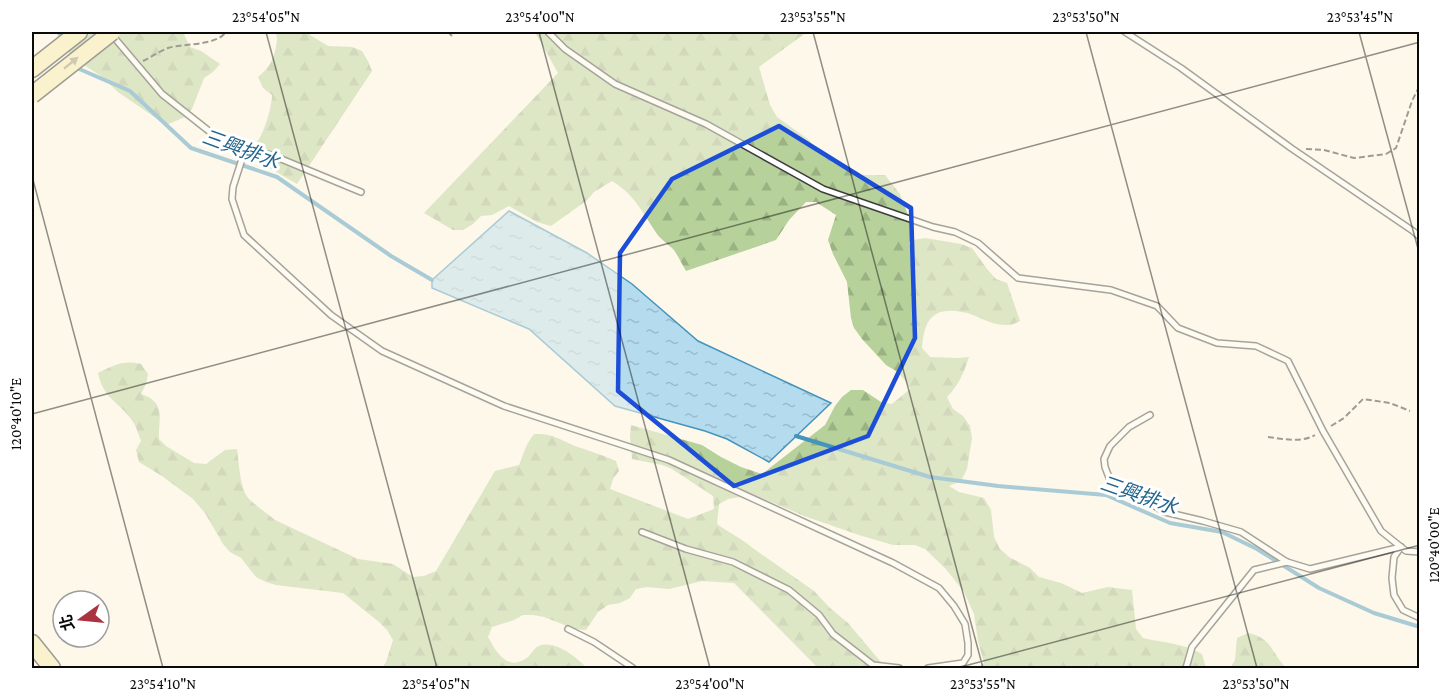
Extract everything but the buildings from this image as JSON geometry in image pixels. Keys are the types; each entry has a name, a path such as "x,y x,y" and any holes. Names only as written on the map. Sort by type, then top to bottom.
{"main road":[{"path":"32,69 79,32"},
{"path":"32,95 111,32"},
{"path":"32,643 52,669"}],"lane":[{"path":"111,32 162,94 219,139 274,156 361,192"},
{"path":"548,32 565,49 615,84 706,124 823,189 933,227 955,232 978,243 1018,279 1111,290 1156,306 1178,328 1217,343 1256,346 1288,361 1323,431 1381,531 1406,551 1419,552"},
{"path":"1125,32 1181,68 1419,237"},
{"path":"241,146 243,156 232,199 244,236 331,315 382,351 504,406 669,460 882,558 939,588 965,624 968,655 963,663 928,669"},
{"path":"1150,415 1130,426 1110,446 1104,459 1105,467 1110,480 1165,512 1240,532 1287,562 1310,569 1401,547"},
{"path":"642,532 686,549 733,562 789,590 819,615 833,634 873,665 899,669"},
{"path":"1401,547 1394,557 1392,578 1394,595 1403,610 1419,618"},
{"path":"1186,669 1192,647 1254,570 1287,562"},
{"path":"568,629 594,642 633,669"}],"path":[{"path":"137,65 167,48 206,42 222,37 226,32"},
{"path":"448,32 452,36"},
{"path":"1292,148 1324,150 1354,158 1386,154 1396,148 1419,85"},
{"path":"1268,437 1305,439 1344,418 1363,399 1390,403 1410,411"}],"highlighted area":[{"path":"779,126 911,208 915,338 868,436 734,486 618,391 620,253 672,179"}],"green space":[{"path":"56,32 183,32 190,47 201,51 220,64 204,78 192,109 185,117 166,125 76,60"},
{"path":"275,32 309,32 310,35 328,46 352,47 362,51 372,71 297,184 249,156 251,148 264,130 271,105 272,95 263,88 258,77 268,67 273,56 277,40"},
{"path":"535,32 807,32 759,67 770,105 777,117 809,140 818,152 838,165 862,175 885,175 900,194 914,231 909,244 911,245 914,240 925,238 972,248 996,279 1007,283 1020,321 1010,325 1001,325 968,313 943,311 931,318 927,324 922,348 930,357 969,357 961,378 947,397 953,409 963,416 970,426 972,438 967,469 961,481 949,486 959,492 984,498 991,510 994,537 1000,549 1009,557 1030,568 1039,577 1061,583 1082,593 1108,587 1132,590 1136,629 1143,638 1195,650 1202,654 1206,668 977,668 984,663 974,614 964,592 945,568 925,549 915,545 893,545 859,535 804,516 762,498 740,497 728,499 719,504 717,524 814,591 848,623 886,668 818,668 734,583 702,581 669,589 647,587 636,589 630,598 608,605 598,612 586,630 575,629 544,617 523,615 492,627 488,637 495,650 510,662 522,661 538,647 552,645 578,659 587,668 382,668 393,640 379,622 343,593 276,585 256,577 241,558 230,552 223,544 205,513 193,499 139,462 136,450 141,441 136,426 107,394 98,373 124,363 141,364 148,374 141,394 155,402 158,407 159,439 166,446 194,463 206,464 225,450 237,449 240,476 246,495 275,520 358,559 393,564 413,577 424,576 436,571 495,471 519,465 534,434 546,434 616,461 619,471 610,489 688,519 714,509 713,496 672,469 632,459 631,425 702,445 741,467 762,474 825,425 835,406 851,390 863,390 881,402 892,404 910,389 905,380 886,365 854,328 847,282 828,240 836,215 816,202 806,202 789,220 776,240 686,271 674,250 659,236 632,198 612,181 594,192 586,201 551,226 537,222 509,206 492,215 481,216 463,230 453,230 424,213 558,73"},
{"path":"1248,633 1267,642 1286,668 1230,668 1235,660 1237,638"}],"water":[{"path":"509,211 587,253 632,284 698,341 831,403 769,462 727,439 705,431 615,406 529,329 432,288 432,280"}],"waterway":[{"name":"三興排水","path":"59,32 63,41"},
{"name":"三興排水","path":"77,68 130,91 191,148 277,177 391,256 432,280"},
{"name":"三興排水","path":"796,436 930,477 998,486 1106,495 1170,523 1222,532 1257,549 1319,588 1374,613 1420,627"}]}
